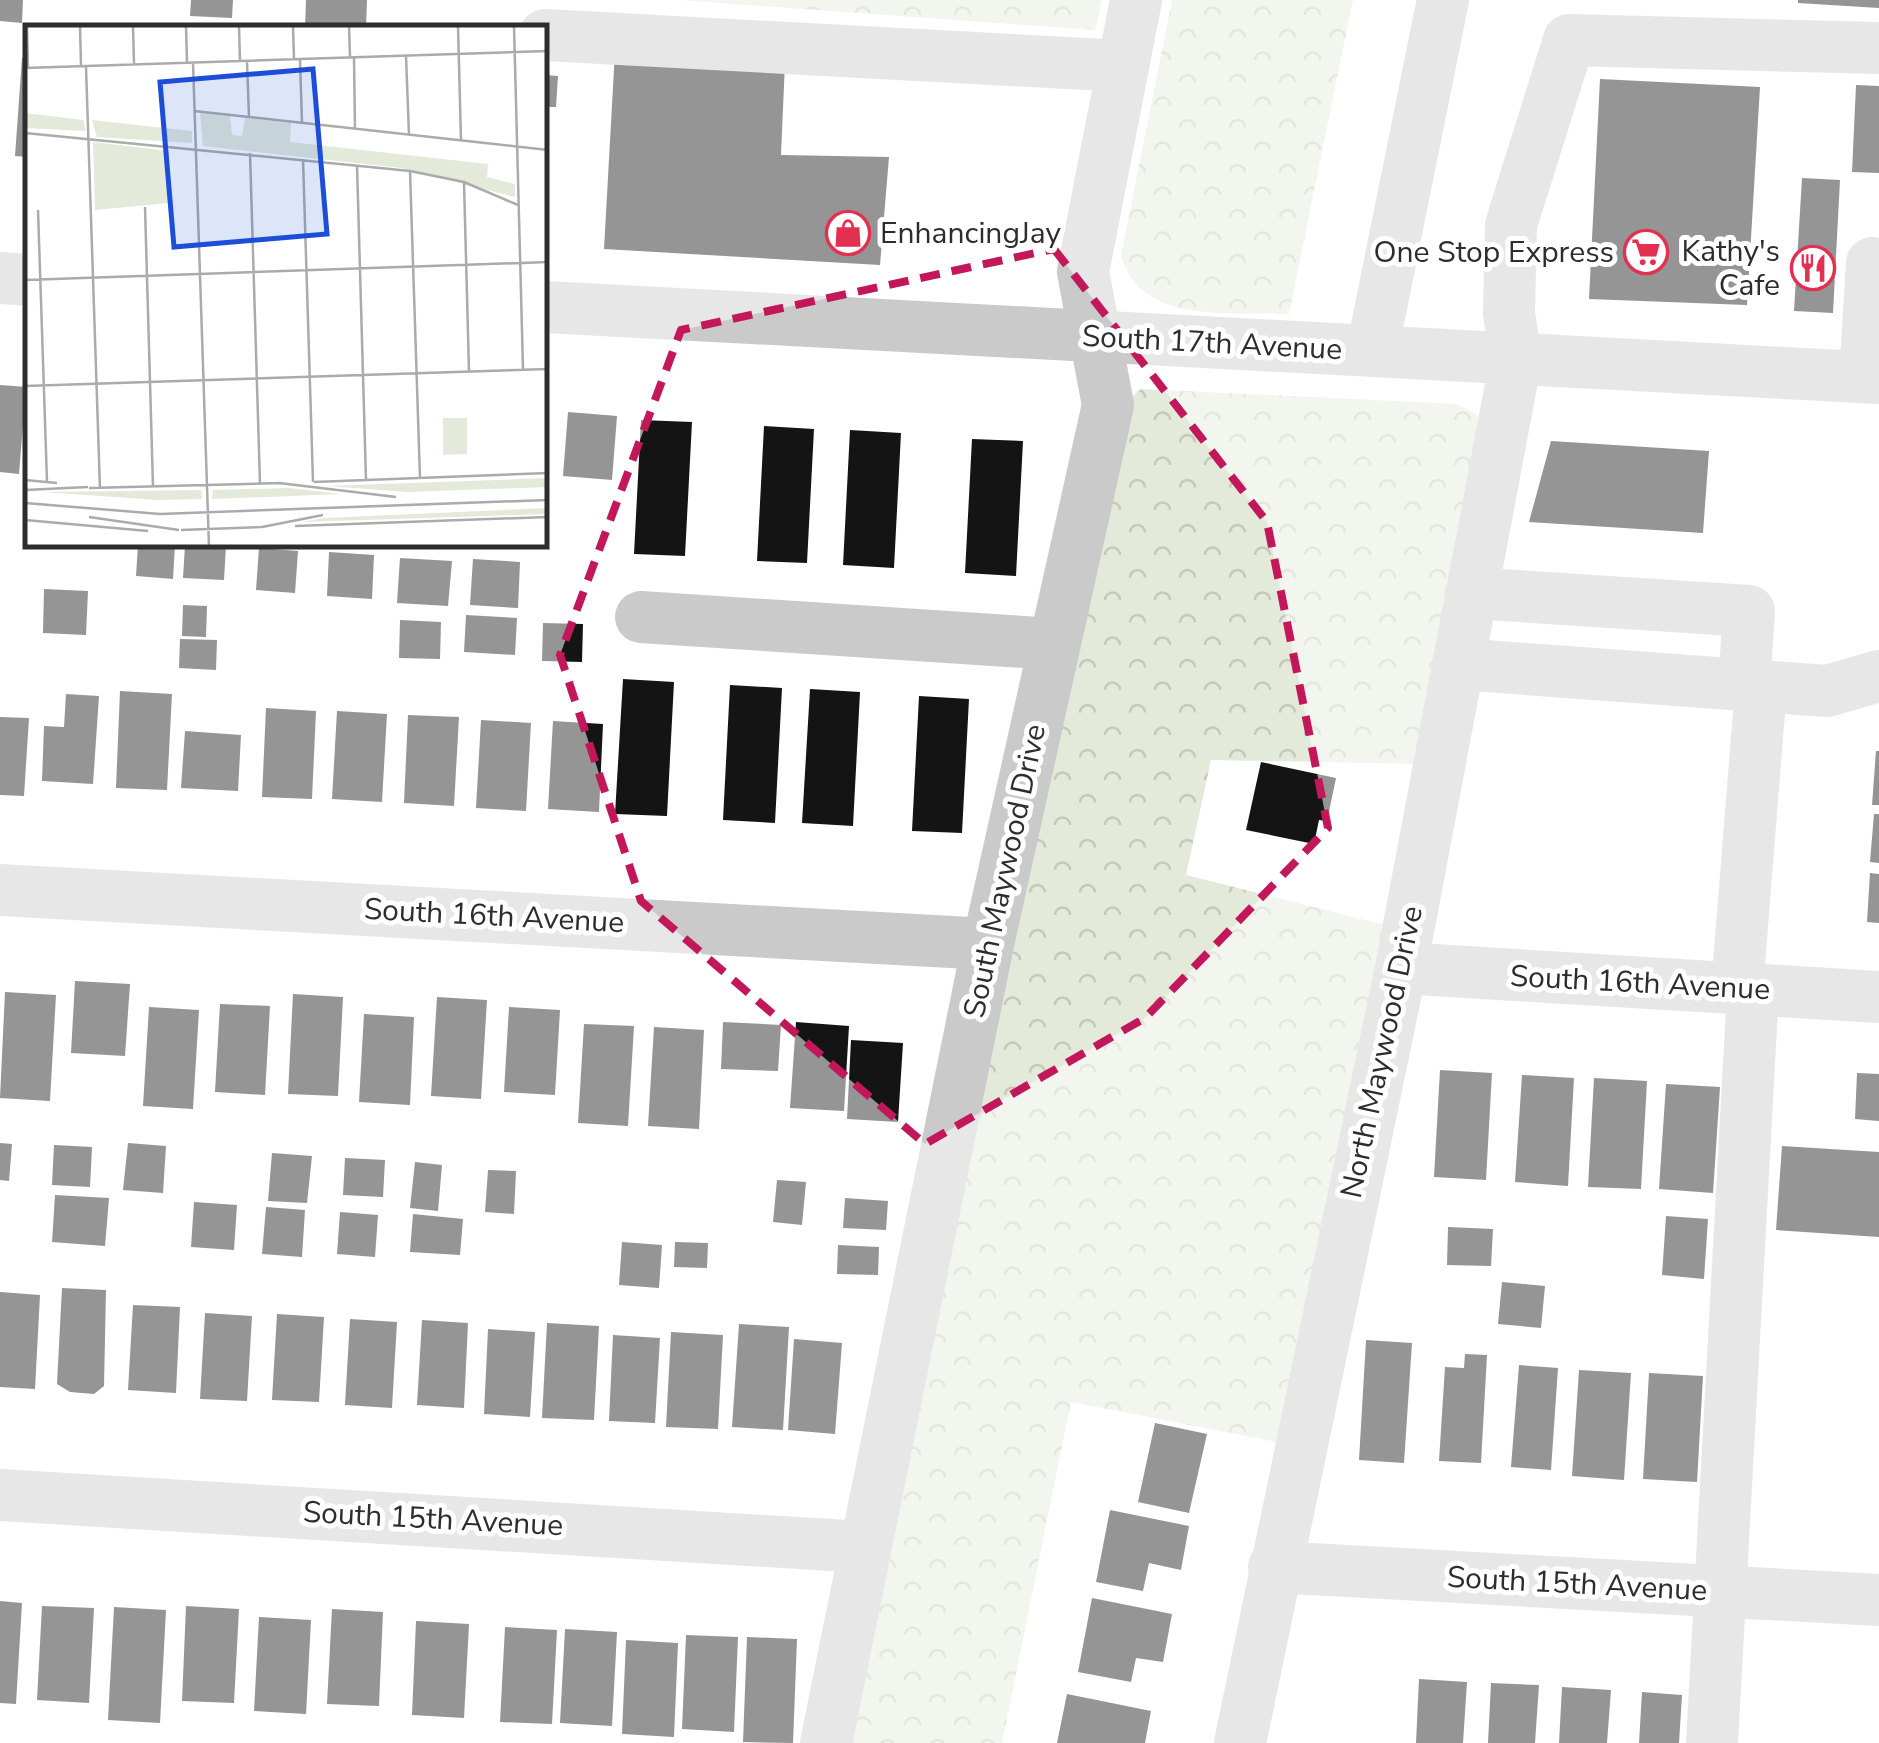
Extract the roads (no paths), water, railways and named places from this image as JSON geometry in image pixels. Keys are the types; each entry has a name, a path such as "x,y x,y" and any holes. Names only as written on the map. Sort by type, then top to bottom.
{"street":[{"name":"South Maywood Drive","path":"826,1743 988,944 1108,405 1083,272 1136,0"},
{"path":"1372,351 1443,0"},
{"path":"548,35 1123,66"},
{"name":"North Maywood Drive","path":"1240,1743 1401,968 1516,359 1509,313 1511,225 1569,40 1879,48"},
{"path":"1872,378 1872,263 1879,264"},
{"path":"0,278 25,280"},
{"name":"South 17th Avenue","path":"548,307 1872,378"},
{"path":"1472,592 1749,611 1753,686 1745,990 1712,1743"},
{"path":"641,617 1055,644"},
{"path":"1458,664 1827,691 1879,676"},
{"name":"South 16th Avenue","path":"0,890 988,944"},
{"name":"South 16th Avenue","path":"1401,968 1879,998"},
{"name":"South 15th Avenue","path":"0,1495 866,1547"},
{"name":"South 15th Avenue","path":"1274,1567 1879,1600"}],"place":[{"name":"EnhancingJay","path":"848,233"},
{"name":"One Stop Express","path":"1646,252"},
{"name":"Kathy's Cafe","path":"1813,268"}]}
